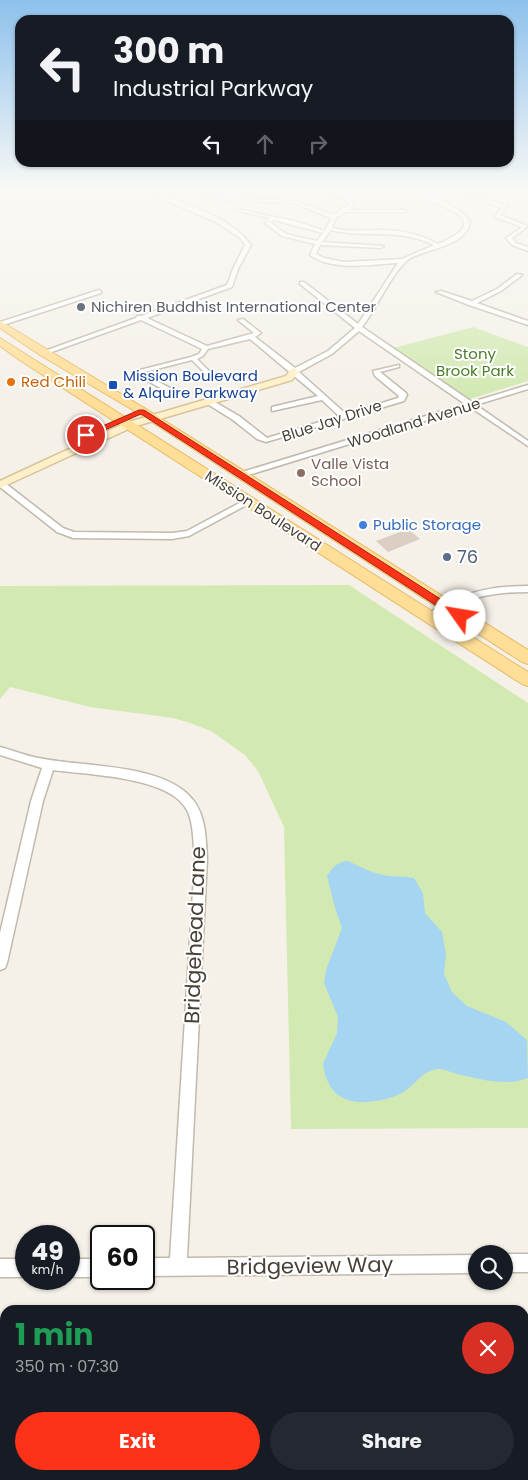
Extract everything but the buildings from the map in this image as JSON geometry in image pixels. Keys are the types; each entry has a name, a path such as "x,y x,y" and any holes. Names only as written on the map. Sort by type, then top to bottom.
{"main road":[{"name":"Mission Boulevard","path":"0,324 44,353 147,414 528,658"},
{"name":"Mission Boulevard","path":"0,341 25,359 528,680"},
{"path":"147,414 210,402 290,378 294,371"},
{"path":"1,481 124,422 276,373 294,371"}],"street":[{"path":"44,353 230,286 234,268 240,260"},
{"path":"326,260 331,262 402,262"},
{"path":"294,371 324,357 359,328 405,260"},
{"path":"471,304 499,290 518,275"},
{"path":"302,282 359,328 528,444"},
{"path":"0,324 99,292"},
{"path":"439,292 528,323"},
{"path":"139,318 206,348 251,337 258,333 241,320"},
{"path":"251,337 294,371 344,416"},
{"path":"171,392 135,372 193,358 201,355 206,348"},
{"path":"193,358 214,379"},
{"name":"Blue Jay Drive","path":"210,402 266,440 335,421 344,416 401,399 403,395 377,376 376,371 397,366"},
{"name":"Woodland Avenue","path":"242,476 528,387"},
{"path":"275,409 324,397"},
{"path":"1,481 60,530 73,534 172,536 190,533 248,502"},
{"path":"429,618 463,598 478,593 500,589 528,589"},
{"name":"Bridgehead Lane","path":"0,751 49,765 140,777 170,787 188,803 198,822 201,859 178,1267"},
{"path":"0,963 37,801 49,765"},
{"path":"513,1263 528,1263"},
{"name":"Bridgeview Way","path":"155,1267 468,1264"},
{"path":"0,1268 15,1268"}],"green space":[{"name":"Stony Brook Park","path":"473,327 528,347 528,381 470,399 393,348"},
{"path":"349,585 528,703 528,1128 291,1129 284,827 258,771 245,755 211,731 173,718 90,707 10,687 0,699 0,586"}],"water":[{"path":"348,861 379,874 414,878 423,893 425,913 442,932 446,954 444,974 452,992 467,1006 506,1022 527,1040 528,1078 520,1081 502,1082 484,1080 439,1069 424,1074 409,1088 391,1098 356,1102 347,1100 334,1091 325,1075 323,1064 337,1033 338,1017 324,983 326,970 342,928 327,876 341,862"}],"place":[{"name":"Nichiren Buddhist International Center","path":"81,307"},
{"name":"Red Chili","path":"11,382"},
{"name":"Mission Boulevard & Alquire Parkway","path":"113,385"},
{"name":"Valle Vista School","path":"301,473"},
{"name":"Public Storage","path":"363,525"},
{"name":"76","path":"447,557"}],"route":[{"path":"86,435 142,411 460,616"}]}
